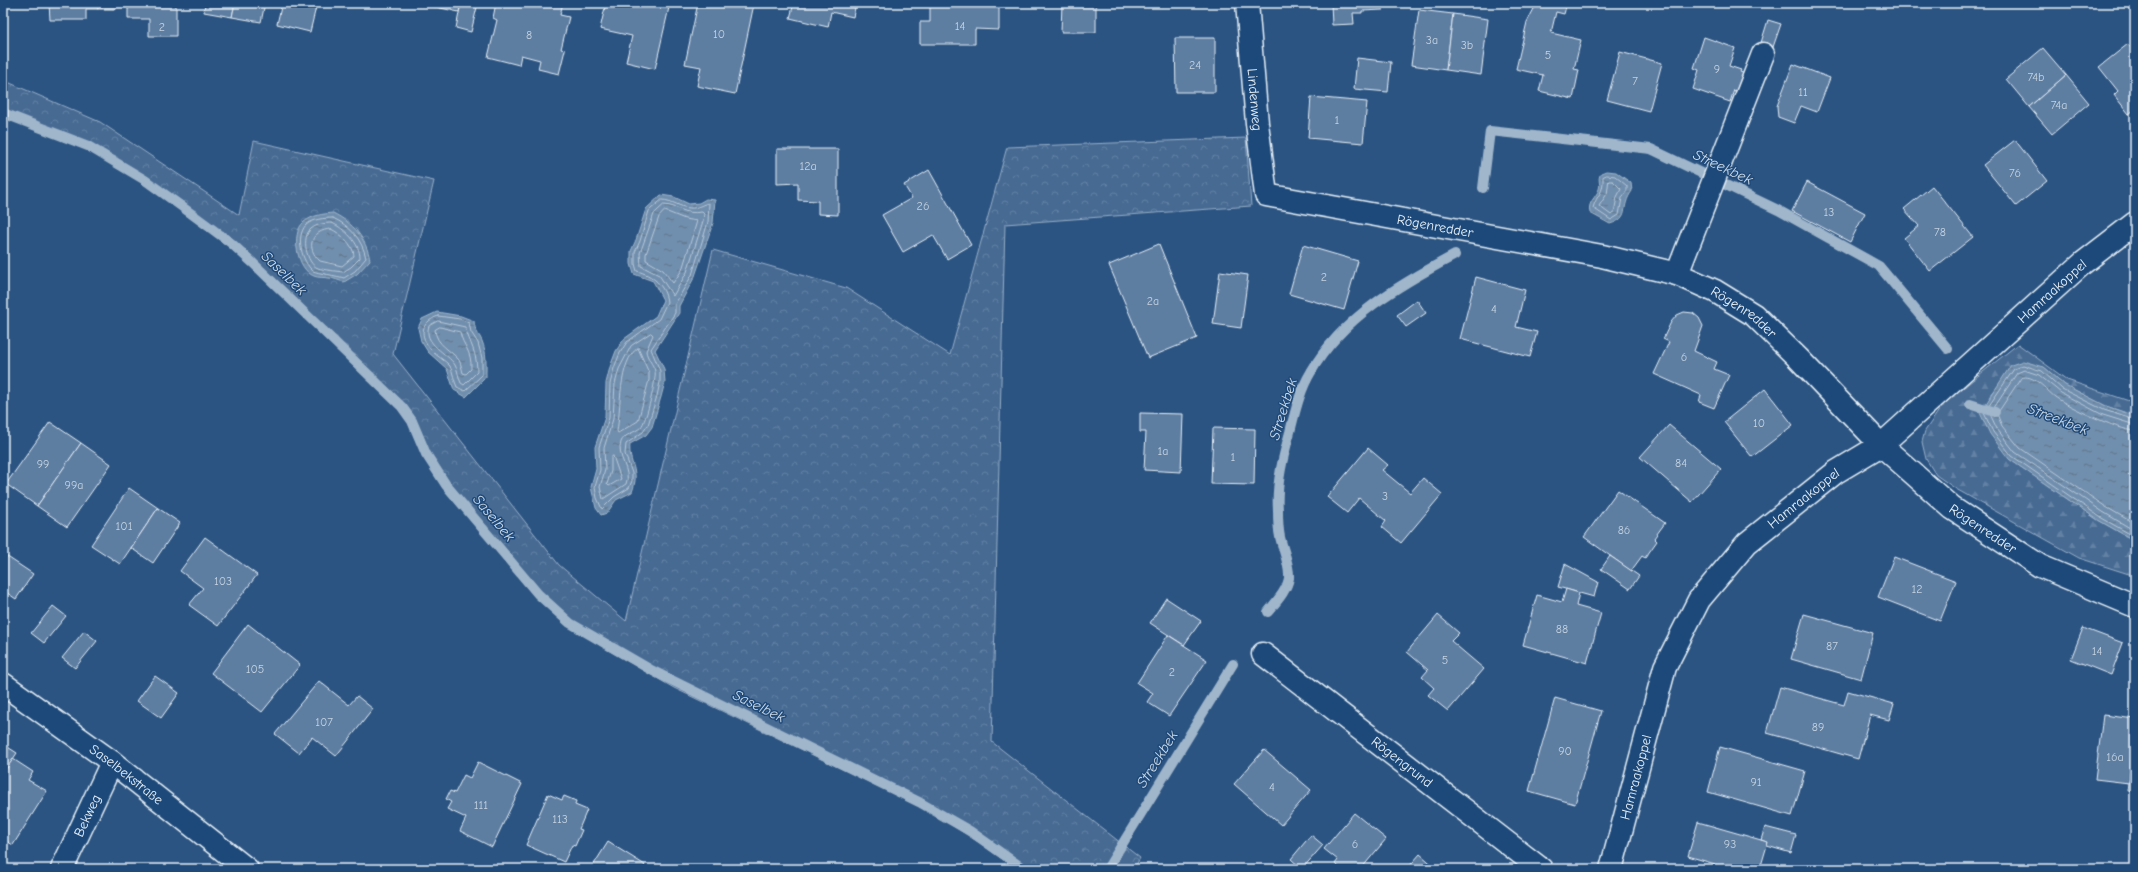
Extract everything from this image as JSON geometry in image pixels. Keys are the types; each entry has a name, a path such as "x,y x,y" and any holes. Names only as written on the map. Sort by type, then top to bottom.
{"street":[{"name":"Lindenweg","path":"1247,3 1257,123 1266,195"},
{"path":"1677,274 1763,54"},
{"name":"Rögenredder","path":"1266,195 1602,256 1677,274 1727,297 1754,315 1798,358 1881,445 1952,508 2040,566 2135,606"},
{"name":"Hamraakoppel","path":"1611,869 1665,667 1699,600 1747,543 1836,472 1881,445 2083,263 2135,223"},
{"name":"Rögengrund","path":"1263,654 1541,869"},
{"name":"Saselbekstraße","path":"3,684 112,762 247,869"},
{"name":"Bekweg","path":"62,869 112,762"}],"green space":[{"path":"3,80 100,122 239,215 254,141 434,181 393,354 559,565 626,621 713,250 846,288 950,355 1007,147 1246,138 1251,206 1005,224 992,742 1140,858 1134,869 1016,869 980,843 927,810 674,688 601,646 551,608 446,485 426,454 412,421 402,407 253,263 196,216 167,194 136,174 105,156 72,140 3,113"},
{"path":"2018,344 2067,380 2135,403 2135,416 2106,406 2065,385 2044,367 1999,385 1989,397 2009,459 2098,520 2135,541 2135,576 2079,558 1956,489 1936,475 1926,459 1922,442 1925,431 1944,403"}],"water":[{"path":"1606,171 1616,172 1631,183 1632,191 1626,202 1621,219 1610,224 1590,213 1589,209 1599,189 1600,175"},
{"path":"661,195 674,197 689,204 699,203 706,199 715,200 713,223 695,276 679,306 679,313 655,350 664,369 665,382 652,427 646,435 630,444 631,457 635,472 632,492 616,500 607,513 601,515 596,508 591,487 596,469 595,447 605,417 606,383 610,367 616,351 624,339 656,316 663,300 653,281 634,274 631,264 631,251 646,209"},
{"path":"333,213 347,221 358,232 368,252 370,260 357,274 344,282 333,278 316,277 308,272 303,267 297,251 297,234 304,222 314,216"},
{"path":"437,312 461,316 474,321 476,330 484,346 486,377 466,397 454,390 447,369 428,352 421,341 418,328 422,319"},
{"path":"2023,361 2044,367 2065,385 2106,406 2135,416 2135,541 2098,520 2009,459 1990,434 1980,413 2011,365"}],"building":[{"path":"49,3 98,3 98,9 86,9 86,20 50,20"},
{"path":"98,3 116,3 116,9 98,9"},
{"path":"128,3 176,3 176,36 149,36 149,19 128,19"},
{"path":"205,3 235,3 232,17 204,12"},
{"path":"235,3 265,3 261,22 232,17"},
{"path":"282,3 317,3 310,32 277,24"},
{"path":"417,3 461,3 459,12"},
{"path":"461,3 478,3 471,32 456,28"},
{"path":"496,3 563,3 560,15 569,17 561,49 565,50 559,74 538,69 540,60 521,55 519,65 488,57 497,20 493,18"},
{"path":"606,3 670,3 655,69 626,62 632,36 600,29"},
{"path":"698,3 754,4 735,94 697,86 701,67 685,64"},
{"path":"751,3 766,3 765,6"},
{"path":"794,3 856,3 853,17 831,12 828,27 790,18"},
{"path":"930,3 999,3 999,30 975,29 975,44 920,44 920,22 930,22"},
{"path":"1062,3 1096,3 1096,32 1061,32"},
{"path":"1156,3 1175,3 1175,4 1156,5"},
{"path":"1331,3 1383,3 1383,10 1353,13 1354,24 1332,25"},
{"path":"1537,3 1567,3 1564,14 1556,12 1551,33 1581,40 1574,69 1579,70 1573,99 1539,91 1543,75 1516,69 1527,22"},
{"path":"1419,10 1453,14 1446,70 1411,65"},
{"path":"1453,14 1488,19 1481,75 1446,70"},
{"path":"1768,20 1781,24 1772,50 1760,46"},
{"path":"1704,37 1735,48 1729,66 1741,70 1740,72 1745,74 1739,92 1734,90 1730,102 1693,89 1699,70 1694,68"},
{"path":"1175,38 1215,38 1215,92 1176,92"},
{"path":"2128,44 2135,53 2135,109 2129,114 2114,95 2118,91 2099,67"},
{"path":"2043,48 2066,75 2029,107 2006,79"},
{"path":"1620,52 1662,63 1649,111 1607,100"},
{"path":"1357,58 1391,62 1388,92 1354,89"},
{"path":"1793,64 1830,78 1817,112 1801,106 1794,123 1778,117 1777,106"},
{"path":"2066,75 2089,103 2052,134 2029,107"},
{"path":"1311,97 1367,102 1363,143 1308,138"},
{"path":"2015,140 2047,181 2016,206 1983,165"},
{"path":"777,149 838,149 838,215 818,214 818,201 798,200 798,183 777,184"},
{"path":"929,170 971,245 947,259 933,235 903,252 882,215 912,198 904,185"},
{"path":"1807,182 1865,213 1850,242 1792,211"},
{"path":"1932,186 1973,237 1930,271 1904,238 1919,226 1904,209"},
{"path":"1159,244 1197,338 1148,358 1109,265"},
{"path":"1303,245 1358,261 1344,310 1289,294"},
{"path":"1220,271 1248,275 1241,328 1213,324"},
{"path":"1476,277 1525,290 1516,327 1537,332 1530,357 1460,339"},
{"path":"1417,300 1426,313 1406,327 1397,315"},
{"path":"1684,312 1693,313 1699,318 1703,326 1694,351 1717,362 1714,369 1729,375 1714,408 1699,402 1701,395 1654,374 1669,342 1663,339 1671,322 1677,315"},
{"path":"1765,389 1793,425 1752,457 1724,422"},
{"path":"1140,413 1183,414 1181,472 1144,470 1146,432 1140,432"},
{"path":"50,422 81,443 37,506 6,484"},
{"path":"1669,425 1721,469 1692,502 1640,457"},
{"path":"1213,428 1255,429 1254,485 1211,484"},
{"path":"81,443 111,464 67,527 37,506"},
{"path":"1368,448 1388,465 1382,470 1410,493 1423,478 1442,494 1401,543 1382,527 1386,521 1359,498 1347,513 1327,497"},
{"path":"129,488 158,508 120,564 91,545"},
{"path":"1618,490 1665,523 1654,538 1657,541 1645,558 1642,556 1631,571 1584,537"},
{"path":"158,508 180,523 153,563 131,548"},
{"path":"205,537 257,575 218,626 189,605 203,588 180,571"},
{"path":"3,554 33,574 16,599 3,590"},
{"path":"1610,556 1639,576 1630,589 1601,569"},
{"path":"1894,557 1956,581 1940,621 1878,597"},
{"path":"1565,564 1598,582 1594,597 1558,587"},
{"path":"1566,589 1579,593 1576,606 1601,613 1587,663 1523,645 1537,595 1562,602"},
{"path":"1166,598 1201,621 1184,645 1150,623"},
{"path":"53,606 66,616 44,643 31,633"},
{"path":"1804,614 1873,633 1861,679 1791,659"},
{"path":"1438,615 1459,633 1451,641 1484,669 1448,711 1428,695 1434,688 1422,677 1428,670 1407,652"},
{"path":"248,624 300,665 262,712 211,673"},
{"path":"2083,628 2123,643 2111,675 2071,659"},
{"path":"84,631 97,641 75,668 62,658"},
{"path":"1168,635 1207,660 1169,716 1147,702 1153,693 1137,683"},
{"path":"155,676 179,693 161,718 137,701"},
{"path":"319,681 349,705 357,696 373,709 336,756 312,737 299,753 275,734"},
{"path":"1780,687 1844,705 1848,691 1894,704 1889,720 1870,715 1858,759 1767,733"},
{"path":"1555,698 1601,711 1575,804 1529,791"},
{"path":"2103,715 2135,719 2129,783 2095,779"},
{"path":"2135,734 2135,792 2128,791"},
{"path":"3,744 17,753 3,774"},
{"path":"1720,747 1805,771 1792,816 1708,792"},
{"path":"1264,750 1311,790 1281,825 1234,784"},
{"path":"13,759 33,772 28,780 47,791 13,845 3,839 3,774"},
{"path":"478,762 522,784 492,847 460,831 466,818 447,809 451,802 446,799 450,791 455,793 464,775 470,778"},
{"path":"548,794 562,800 564,796 576,801 575,805 587,810 579,829 582,830 575,846 572,845 564,862 526,845"},
{"path":"1354,813 1386,839 1361,869 1341,869 1335,864 1338,860 1324,849"},
{"path":"1698,822 1768,842 1760,869 1714,869 1715,864 1688,856"},
{"path":"1765,827 1796,835 1791,853 1767,846 1768,842 1761,840"},
{"path":"1311,835 1323,845 1302,869 1291,859"},
{"path":"608,842 645,865 642,869 591,869"},
{"path":"1420,854 1437,869 1407,869"}],"waterway":[{"name":"Saselbek","path":"3,113 88,146 145,180 231,243 402,407 412,421 426,454 446,485 538,594 570,623 653,671 919,802 970,831 1024,869"},
{"name":"Streekbek","path":"1483,188 1490,131 1651,149 1778,210 1879,266 1948,349"},
{"name":"Streekbek","path":"1268,612 1283,592 1289,578 1279,530 1278,490 1283,461 1294,417 1307,379 1324,352 1356,318 1394,290 1455,255"},
{"name":"Streekbek","path":"1970,404 1995,412"},
{"name":"Streekbek","path":"1107,869 1233,664"}]}
